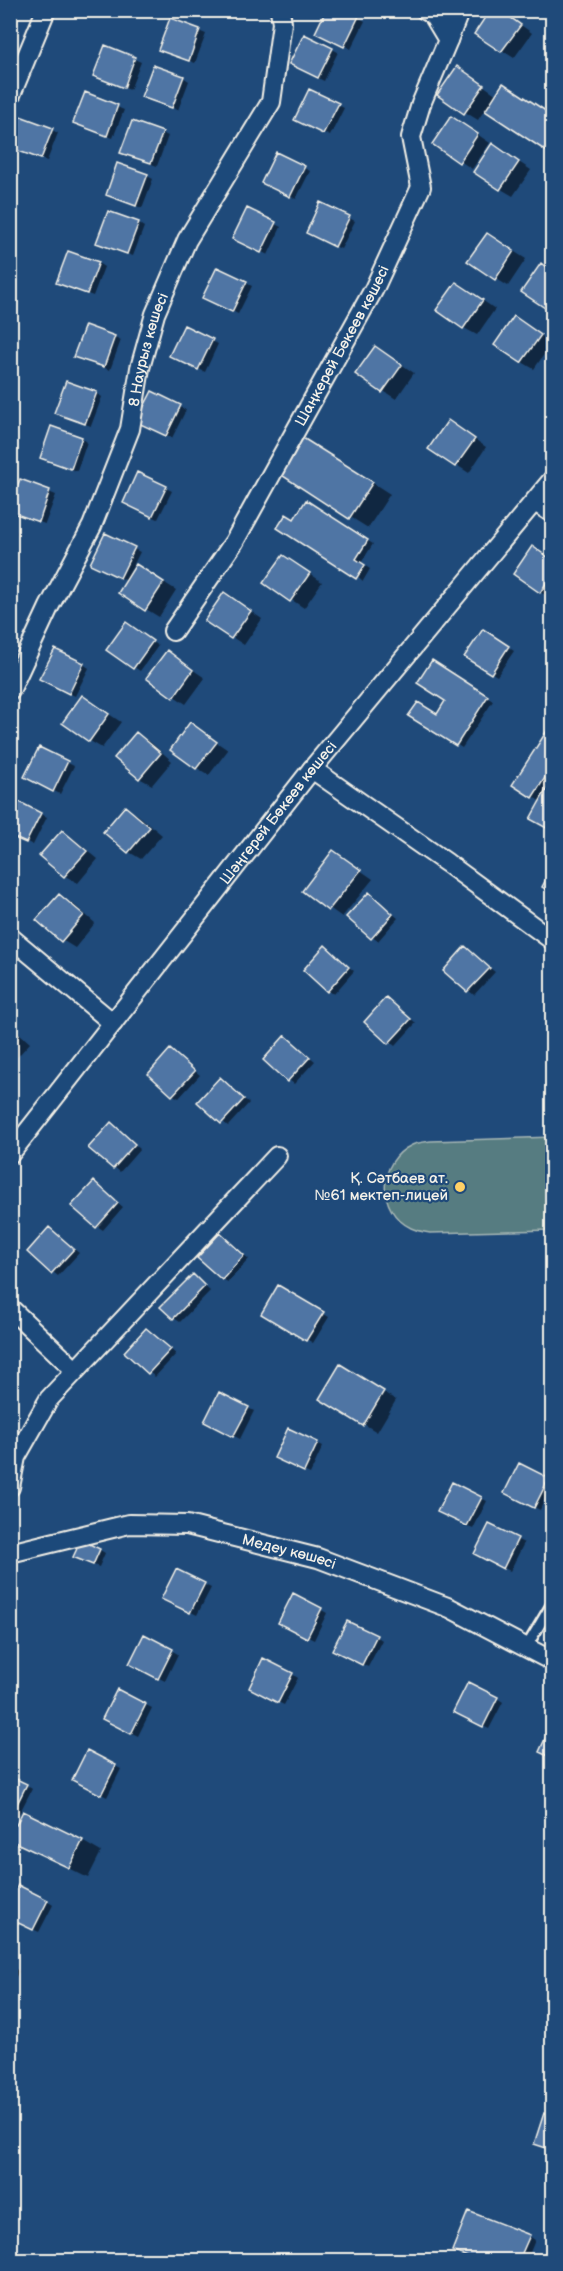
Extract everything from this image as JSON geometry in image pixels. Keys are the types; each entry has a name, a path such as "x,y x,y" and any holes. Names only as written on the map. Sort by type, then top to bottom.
{"street":[{"path":"10,97 46,10"},
{"name":"8 Наурыз көшесі","path":"10,691 49,607 92,526 130,429 140,368 155,314 187,240 271,102 282,23 280,10"},
{"path":"425,10 433,15 448,40"},
{"name":"Шаңкерей Бөкеев көшесі","path":"173,631 234,542 374,290 421,187 411,137 421,104 460,10"},
{"name":"Шәңгерей Бөкеев көшесі","path":"10,1154 312,769 552,480"},
{"path":"535,502 552,513"},
{"path":"312,769 447,862 552,940"},
{"path":"10,937 113,1023"},
{"path":"10,1487 15,1457 49,1400 277,1156"},
{"path":"10,1308 75,1370"},
{"name":"Медеу көшесі","path":"10,1553 129,1524 187,1525 318,1558 450,1608 528,1646 552,1661"}],"lane":[{"path":"528,1646 552,1604"}],"green space":[{"path":"552,1137 552,1230 430,1233 411,1228 391,1210 385,1186 387,1174 392,1162 400,1152 412,1145 431,1141"}],"building":[{"path":"94,10 113,10 111,17"},
{"path":"326,10 348,10 359,16 344,47 315,33"},
{"path":"490,10 500,10 521,25 501,52 474,34"},
{"path":"170,18 200,29 189,61 158,50"},
{"path":"304,34 333,48 318,78 289,64"},
{"path":"105,45 135,57 124,88 93,76"},
{"path":"153,65 184,76 172,108 141,97"},
{"path":"457,66 484,85 464,114 437,95"},
{"path":"503,83 552,115 552,155 485,111"},
{"path":"309,89 339,103 323,134 294,120"},
{"path":"85,92 118,105 107,136 73,123"},
{"path":"20,116 53,128 41,159 10,148 10,141"},
{"path":"451,116 478,134 459,163 432,144"},
{"path":"132,121 163,132 151,163 120,153"},
{"path":"492,143 519,162 500,190 473,172"},
{"path":"276,152 305,166 290,197 261,183"},
{"path":"117,163 148,174 136,206 106,195"},
{"path":"320,202 350,216 335,247 306,233"},
{"path":"247,208 276,222 261,253 232,239"},
{"path":"108,211 139,222 127,254 96,243"},
{"path":"487,233 514,251 495,280 467,261"},
{"path":"68,251 99,262 87,294 56,283"},
{"path":"541,263 552,272 552,304 548,310 521,292"},
{"path":"217,267 247,281 232,312 202,298"},
{"path":"456,282 483,300 463,329 436,310"},
{"path":"514,316 541,335 521,363 494,345"},
{"path":"85,325 115,336 104,367 73,357"},
{"path":"184,325 213,339 198,370 169,356"},
{"path":"375,346 402,365 382,393 355,374"},
{"path":"66,381 97,392 85,424 54,413"},
{"path":"152,391 181,405 166,436 136,422"},
{"path":"448,420 475,439 455,467 428,449"},
{"path":"51,426 82,437 71,469 40,458"},
{"path":"303,438 373,482 349,519 280,474"},
{"path":"137,472 167,486 152,517 123,503"},
{"path":"20,479 50,490 39,522 10,512 10,504"},
{"path":"306,500 368,540 356,559 365,565 356,579 277,528 286,514 294,519"},
{"path":"105,533 135,547 120,578 90,564"},
{"path":"532,546 552,560 552,574 540,593 513,574"},
{"path":"283,555 310,573 290,602 263,583"},
{"path":"136,564 164,582 145,611 118,593"},
{"path":"224,592 251,611 231,639 204,621"},
{"path":"126,622 153,641 133,669 106,650"},
{"path":"483,629 509,646 491,674 464,657"},
{"path":"55,649 84,663 69,694 39,679"},
{"path":"167,650 193,670 173,698 146,678"},
{"path":"432,660 488,696 456,746 408,716 418,702 437,714 445,701 417,683"},
{"path":"82,695 109,714 89,742 62,723"},
{"path":"190,722 217,742 196,769 170,750"},
{"path":"550,726 552,728 552,767 532,798 512,785"},
{"path":"136,732 161,753 139,779 114,758"},
{"path":"39,747 68,761 53,792 24,777"},
{"path":"546,790 552,793 552,831 530,819"},
{"path":"12,798 41,813 26,843 10,836"},
{"path":"125,806 150,827 128,853 103,832"},
{"path":"62,830 87,851 64,877 39,856"},
{"path":"333,850 361,870 328,911 302,891"},
{"path":"552,868 552,893 542,887"},
{"path":"369,892 393,914 371,939 346,917"},
{"path":"59,894 84,915 61,942 36,920"},
{"path":"325,945 349,967 327,992 303,970"},
{"path":"465,946 490,968 467,992 443,971"},
{"path":"386,997 411,1019 388,1044 364,1022"},
{"path":"10,1028 19,1035 10,1044"},
{"path":"285,1035 310,1057 287,1082 263,1060"},
{"path":"170,1049 195,1071 172,1096 148,1074"},
{"path":"220,1077 244,1099 221,1124 197,1102"},
{"path":"111,1122 135,1144 113,1169 88,1148"},
{"path":"94,1181 118,1203 96,1228 71,1206"},
{"path":"49,1227 74,1249 51,1274 27,1252"},
{"path":"220,1233 244,1255 222,1280 197,1258"},
{"path":"193,1274 205,1286 173,1319 160,1307"},
{"path":"278,1285 324,1312 306,1341 261,1314"},
{"path":"146,1328 171,1349 148,1374 124,1352"},
{"path":"340,1364 384,1391 363,1426 319,1399"},
{"path":"219,1392 249,1407 233,1437 204,1422"},
{"path":"288,1428 318,1442 304,1472 274,1458"},
{"path":"519,1463 549,1478 534,1508 504,1493"},
{"path":"452,1482 482,1497 467,1526 437,1512"},
{"path":"489,1524 518,1538 503,1569 474,1554"},
{"path":"81,1540 100,1549 93,1565 73,1557"},
{"path":"176,1569 205,1583 190,1613 161,1599"},
{"path":"293,1593 322,1608 307,1638 278,1623"},
{"path":"347,1621 377,1635 362,1665 332,1650"},
{"path":"144,1634 173,1649 158,1679 129,1664"},
{"path":"263,1658 293,1673 278,1703 249,1688"},
{"path":"468,1682 498,1697 483,1727 453,1712"},
{"path":"117,1689 146,1704 131,1734 102,1719"},
{"path":"552,1724 552,1758 539,1752"},
{"path":"87,1750 116,1765 101,1795 72,1780"},
{"path":"10,1776 27,1784 12,1814 10,1814"},
{"path":"23,1811 83,1840 69,1868 10,1840 10,1822 16,1825"},
{"path":"18,1885 48,1900 33,1930 10,1919 10,1901"},
{"path":"544,2113 552,2116 552,2150 534,2144"},
{"path":"468,2211 530,2235 519,2260 475,2260 452,2251"}],"place":[{"name":"Қ. Сәтбаев ат. №61 мектеп-лицей","path":"460,1187"}]}
